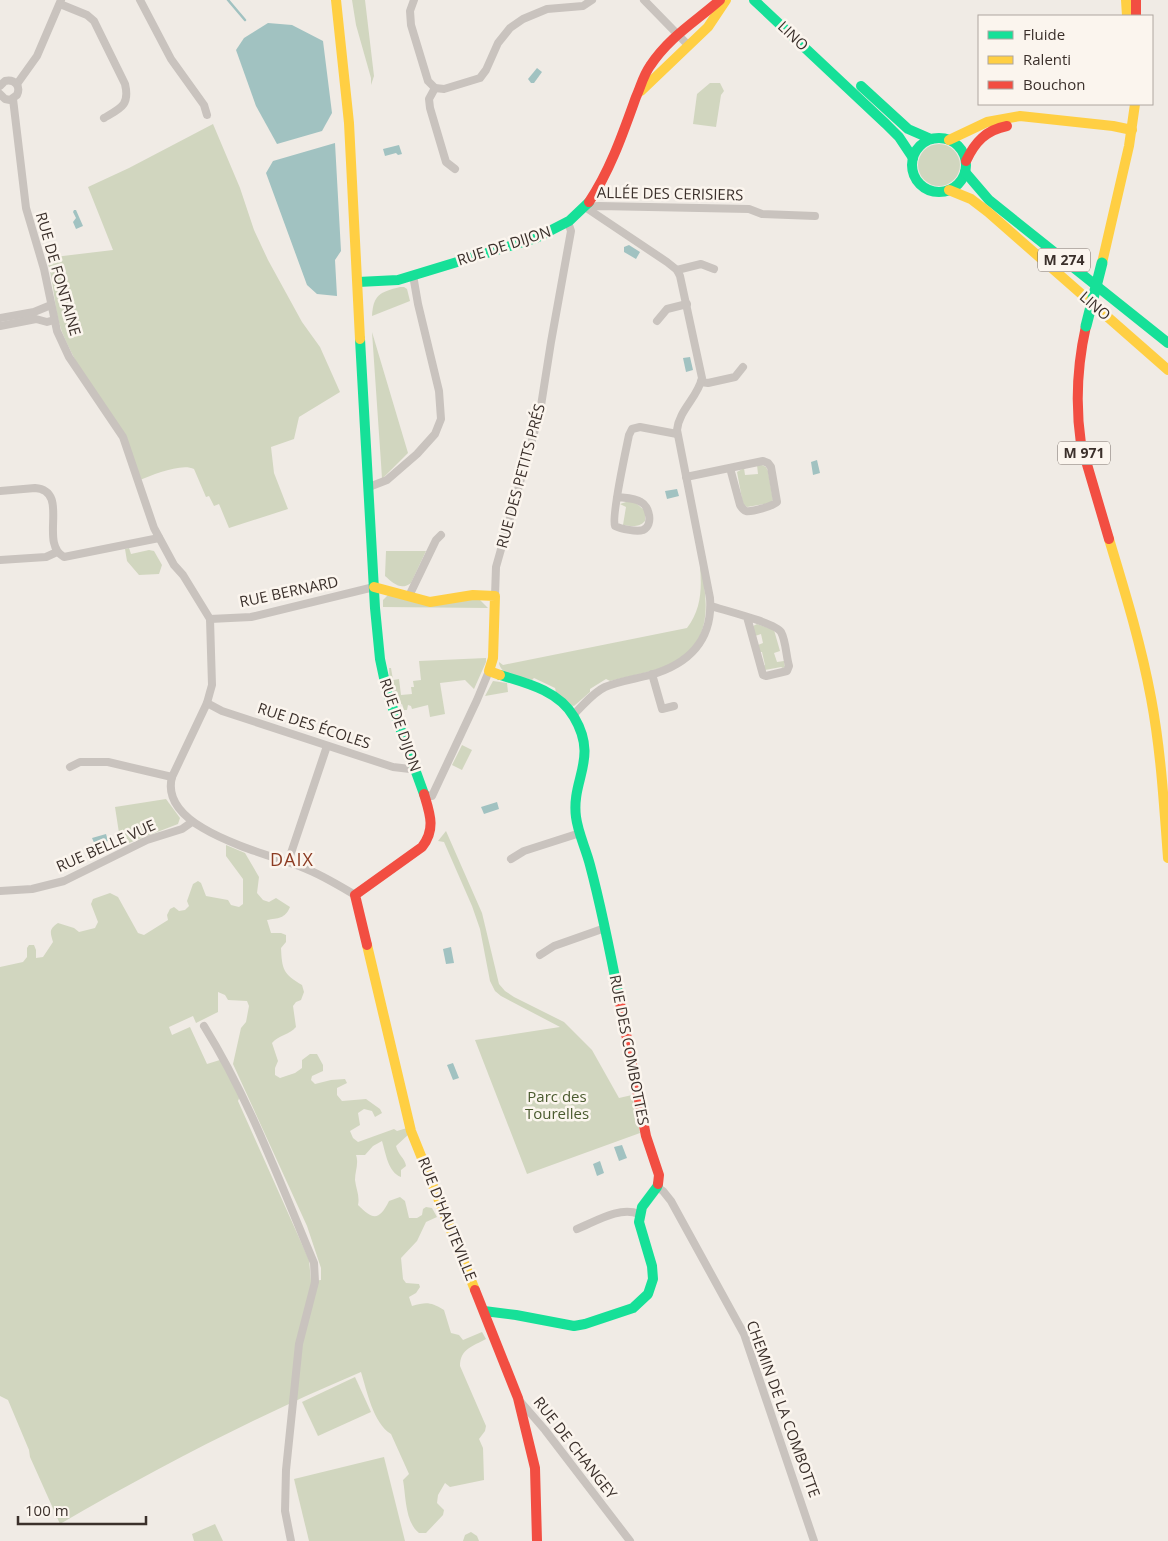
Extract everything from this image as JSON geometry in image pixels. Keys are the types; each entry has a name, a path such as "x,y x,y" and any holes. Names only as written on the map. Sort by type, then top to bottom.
{"main road":[{"path":"336,0 349,122 358,282"},
{"name":"RUE DE DIJON","path":"355,895 428,841 432,826 424,794 383,679 373,598 374,587 358,282 392,281 414,275 536,238 568,222 584,207 598,188 642,80 654,60 677,34 720,0"},
{"name":"RUE DE DIJON","path":"637,96 716,17 726,0"},
{"name":"LINO","path":"754,0 892,130 913,158 913,172 920,183 927,189 936,191 949,190 971,198 1168,370"},
{"name":"LINO","path":"767,0 904,126 916,134 931,139 949,140 959,146 965,166 980,191 989,200 1168,343"},
{"path":"1126,0 1127,15"},
{"path":"1136,0 1136,15"},
{"name":"M 971","path":"1129,105 1132,130"},
{"name":"M 971","path":"1135,105 1132,130 1118,198 1076,374 1075,402 1081,444 1147,677 1160,750 1168,858"},
{"path":"949,140 987,122 1020,116 1113,126 1132,130"},
{"path":"949,190 958,184 974,143 993,129 1004,126 1026,126 1108,134 1132,130"},
{"path":"913,158 920,146 931,139"},
{"path":"374,587 430,602 473,595 495,596"},
{"name":"RUE DES PETITS PRÉS","path":"489,671 493,658 495,596"},
{"name":"RUE DES COMBOTTES","path":"489,671 538,687 554,696 573,715 582,732 585,752 584,771 576,804 576,817 590,864 605,928 646,1136 658,1171 657,1187"},
{"name":"RUE D'HAUTEVILLE","path":"355,895 411,1131 518,1398 535,1468 537,1541"},
{"path":"484,1311 574,1326 638,1305 650,1291 654,1274 639,1222 639,1214 643,1205 657,1187"}],"street":[{"path":"140,0 171,59 204,105 207,115"},
{"path":"414,0 410,14 411,25 428,81 435,88 444,89 480,78 504,36 514,25 527,16 548,9 579,7 586,5 592,0"},
{"path":"644,0 688,45"},
{"path":"1,97 7,100 13,99 18,93 17,84 37,56 60,2 87,15 94,21 125,84 126,101 121,108 104,118"},
{"path":"0,84 8,80 17,84"},
{"path":"435,88 430,99 430,108 446,162 455,169"},
{"name":"RUE DE FONTAINE","path":"13,99 26,208 44,269 54,320 60,339 69,357 123,437 139,490 158,538 210,619 212,685 207,703 172,777"},
{"path":"573,715 597,691 607,686 652,674 676,665 695,650 706,631 711,615 711,606 677,434 680,419 701,382 702,374 683,283 677,270 667,262 584,207"},
{"name":"ALLÉE DES CERISIERS","path":"584,207 749,209 762,214 815,216"},
{"name":"RUE DES PETITS PRÉS","path":"495,596 496,567 540,412 571,232 568,222"},
{"path":"677,270 701,264 714,269"},
{"path":"369,487 388,480 417,454 435,434 441,418 439,391 418,304 414,275"},
{"path":"657,321 667,309 687,304"},
{"path":"0,318 34,312 51,305"},
{"path":"0,326 36,319 46,322 54,320"},
{"path":"701,382 708,383 735,377 743,367"},
{"path":"618,496 638,501 645,506 649,521 644,529 620,528 615,526 613,521 629,435 632,429 640,427 677,434"},
{"path":"686,478 730,468 763,461 771,467 777,502 772,506 749,511 744,509 740,505 730,468"},
{"path":"0,491 35,488 48,493 52,501 54,545 57,552 64,557 158,538"},
{"path":"409,596 436,540 441,535"},
{"path":"0,560 46,557 57,552"},
{"name":"RUE BERNARD","path":"210,619 251,617 374,587"},
{"path":"711,606 747,617 777,627 789,666 787,670 766,676 763,675 747,617"},
{"path":"424,794 432,796 489,671"},
{"path":"652,674 662,709 674,706"},
{"name":"RUE DES ÉCOLES","path":"207,703 222,711 393,767 410,769 414,767"},
{"path":"288,862 327,746"},
{"path":"70,767 80,762 108,762 172,777 170,786 171,796 181,811 204,830 252,850 319,874 355,895"},
{"name":"RUE BELLE VUE","path":"0,891 32,888 64,881 142,843 182,829 192,822"},
{"path":"511,858 524,851 580,833"},
{"path":"540,955 554,946 605,928"},
{"path":"204,1026 240,1089 314,1263 315,1282 299,1344 286,1470 285,1511 291,1541"},
{"name":"CHEMIN DE LA COMBOTTE","path":"657,1187 671,1201 744,1334 814,1541"},
{"path":"577,1229 616,1213 631,1211 639,1214"},
{"name":"RUE DE CHANGEY","path":"518,1398 545,1430 630,1541"}],"green space":[{"path":"352,0 365,0 374,76 371,85 371,78 356,25"},
{"path":"710,83 720,83 724,91 721,95 716,127 693,124 697,94"},
{"path":"213,124 240,188 254,230 268,260 302,322 320,347 340,392 299,417 294,439 271,447 274,473 288,509 229,528 219,504 214,506 209,496 206,497 194,469 182,467 140,480 128,450 67,344 59,323 46,258 113,250 88,187"},
{"path":"943,144 951,147 957,153 960,165 957,177 951,183 935,186 927,183 921,177 918,161 921,153 927,147"},
{"path":"400,287 407,289 410,301 372,316 376,299 387,291"},
{"path":"372,332 408,453 382,479 381,463"},
{"path":"760,464 766,467 768,471 773,500 770,503 747,507 743,504 737,472 744,468 745,475 758,474 757,465"},
{"path":"629,501 636,503 645,511 645,521 640,525 623,525 626,507 620,504"},
{"path":"129,548 131,554 149,550 154,551 162,565 159,574 139,575 127,561 125,549"},
{"path":"386,551 426,551 411,583 400,586 385,576"},
{"path":"700,567 704,582 706,611 704,624 692,648 681,658 666,666 646,673 610,681 606,679 590,689 590,692 574,706 570,705 556,692 555,688 534,678 532,680 511,675 500,666 499,662 503,665 687,628 692,621 700,599"},
{"path":"388,595 480,600 488,608 383,607 383,600"},
{"path":"757,624 774,630 780,651 774,653 777,662 784,661 785,667 765,670 762,652 759,652 758,645 763,643 761,634 755,636 753,626"},
{"path":"486,658 474,689 465,680 440,683 445,714 430,717 428,705 412,709 408,705 407,710 404,710 402,704 398,705 390,683 389,668 391,668 393,680 399,679 401,695 412,694 411,687 414,687 413,681 421,680 419,661"},
{"path":"493,681 507,683 508,692 485,696"},
{"path":"462,745 472,750 462,770 452,765"},
{"path":"166,799 180,818 178,824 121,846 115,807"},
{"name":"Parc des Tourelles","path":"446,831 482,913 499,984 514,997 564,1022 592,1050 619,1098 632,1095 640,1133 527,1174 475,1040 560,1027 495,991 490,981 480,929 472,906 444,842 438,841"},
{"path":"226,845 245,853 259,877 257,893 263,900 269,902 276,898 290,907 283,916 267,920 271,933 286,935 286,942 281,948 283,966 291,978 302,985 304,992 301,1000 293,1006 296,1027 272,1043 278,1061 275,1075 280,1078 295,1073 302,1068 302,1060 310,1054 317,1054 323,1065 323,1071 312,1076 311,1080 315,1084 345,1079 347,1083 337,1088 337,1095 342,1101 366,1099 380,1109 382,1113 375,1117 372,1111 364,1109 358,1113 360,1125 350,1131 353,1138 358,1142 394,1129 397,1131 407,1128 409,1134 396,1146 406,1166 401,1170 401,1177 390,1167 382,1141 373,1146 365,1155 356,1155 355,1180 358,1205 368,1214 375,1216 382,1212 389,1201 400,1197 405,1201 409,1218 417,1218 422,1215 423,1209 426,1207 432,1208 437,1217 426,1222 417,1241 401,1258 403,1279 406,1283 419,1284 420,1287 416,1293 409,1297 412,1306 428,1304 435,1305 444,1310 451,1333 459,1335 463,1340 482,1332 486,1339 465,1352 460,1366 486,1426 479,1439 483,1448 484,1480 450,1487 445,1483 438,1495 437,1503 444,1510 443,1515 426,1533 419,1533 411,1522 403,1480 409,1474 391,1434 375,1415 361,1372 284,1406 208,1443 60,1524 30,1457 29,1450 8,1400 0,1396 0,967 23,962 27,957 29,945 34,945 36,958 43,957 53,942 52,929 58,923 74,928 79,932 95,928 98,922 91,904 93,899 110,893 118,897 138,933 144,935 168,920 167,915 170,909 174,907 179,911 185,910 189,906 187,901 193,884 198,881 201,883 206,896 228,900 231,905 239,907 243,904 243,879 226,856","holes":["218,992 225,995 228,1000 247,1001 249,1006 246,1022 241,1028 233,1064 307,1226 321,1268 321,1280 311,1281 309,1260 238,1101 240,1096 223,1059 207,1064 190,1027 172,1035 169,1027 193,1016 196,1023 218,1012"]},
{"path":"355,1377 371,1412 318,1436 302,1402"},
{"path":"384,1457 405,1541 309,1541 294,1479"},
{"path":"215,1524 223,1541 194,1541 192,1534"},
{"path":"471,1532 477,1536 479,1541 463,1541 465,1535"}],"water":[{"path":"268,23 292,25 323,41 332,113 322,131 277,144 256,106 236,50 244,38"},
{"path":"537,68 542,72 534,83 531,83 528,79"},
{"path":"335,143 341,251 335,260 337,296 317,294 307,285 266,173 273,161"},
{"path":"399,145 402,154 398,155 396,153 385,156 383,149"},
{"path":"74,210 76,210 83,226 76,229 73,222 76,218"},
{"path":"629,245 640,252 636,259 624,252 624,247"},
{"path":"690,357 693,370 686,372 683,358"},
{"path":"817,460 820,473 813,475 811,462"},
{"path":"677,489 679,496 667,499 665,491"},
{"path":"497,802 499,809 484,814 481,807"},
{"path":"106,834 108,841 95,845 92,838"},
{"path":"451,947 454,963 446,964 443,949"},
{"path":"453,1063 459,1078 453,1080 447,1065"},
{"path":"622,1145 627,1158 619,1161 614,1147"},
{"path":"600,1161 604,1173 597,1176 593,1164"}],"waterway":[{"path":"228,0 245,20"}],"traffic: fast":[{"path":"754,0 886,124 899,137 913,158"},
{"path":"861,86 908,129 931,139"},
{"path":"939,138 949,140 958,146 964,155 966,165 964,175 958,184 949,190 939,192 929,190 920,184 914,175 912,165 914,155 920,146 929,140 939,138"},
{"path":"965,172 989,200 1168,343"},
{"path":"358,282 398,280 536,238 569,221 589,202"},
{"path":"1086,326 1102,263"},
{"path":"360,339 375,608 380,659 387,692 424,794"},
{"path":"500,675 542,689 551,694 568,708 581,732 584,757 577,791 576,817 590,865 620,1003"},
{"path":"484,1311 574,1326 633,1308 648,1294 653,1279 652,1266 639,1222 642,1207 658,1184"}],"traffic: slow":[{"path":"336,0 349,123 360,339"},
{"path":"641,91 708,27 726,0"},
{"path":"1126,0 1127,15"},
{"path":"1102,263 1129,146 1135,105"},
{"path":"949,140 987,122 1020,116 1113,126 1132,130"},
{"path":"949,190 971,199 988,212 1168,370"},
{"path":"1109,539 1138,638 1151,698 1160,758 1168,858"},
{"path":"374,587 430,602 473,595 495,596 493,658 489,671 500,675"},
{"path":"367,945 411,1131 475,1290"}],"traffic: jam":[{"path":"589,202 610,165 650,66 674,38 720,0"},
{"path":"1136,0 1136,15"},
{"path":"966,161 973,148 982,138 993,130 1007,126"},
{"path":"1086,326 1078,385 1079,429 1081,444 1109,539"},
{"path":"367,945 355,895 422,847 430,828 430,815 424,794"},
{"path":"620,1003 646,1136 659,1175 658,1184"},
{"path":"475,1290 518,1398 535,1468 537,1541"}],"district":[{"name":"DAIX","path":"292,860"}]}
